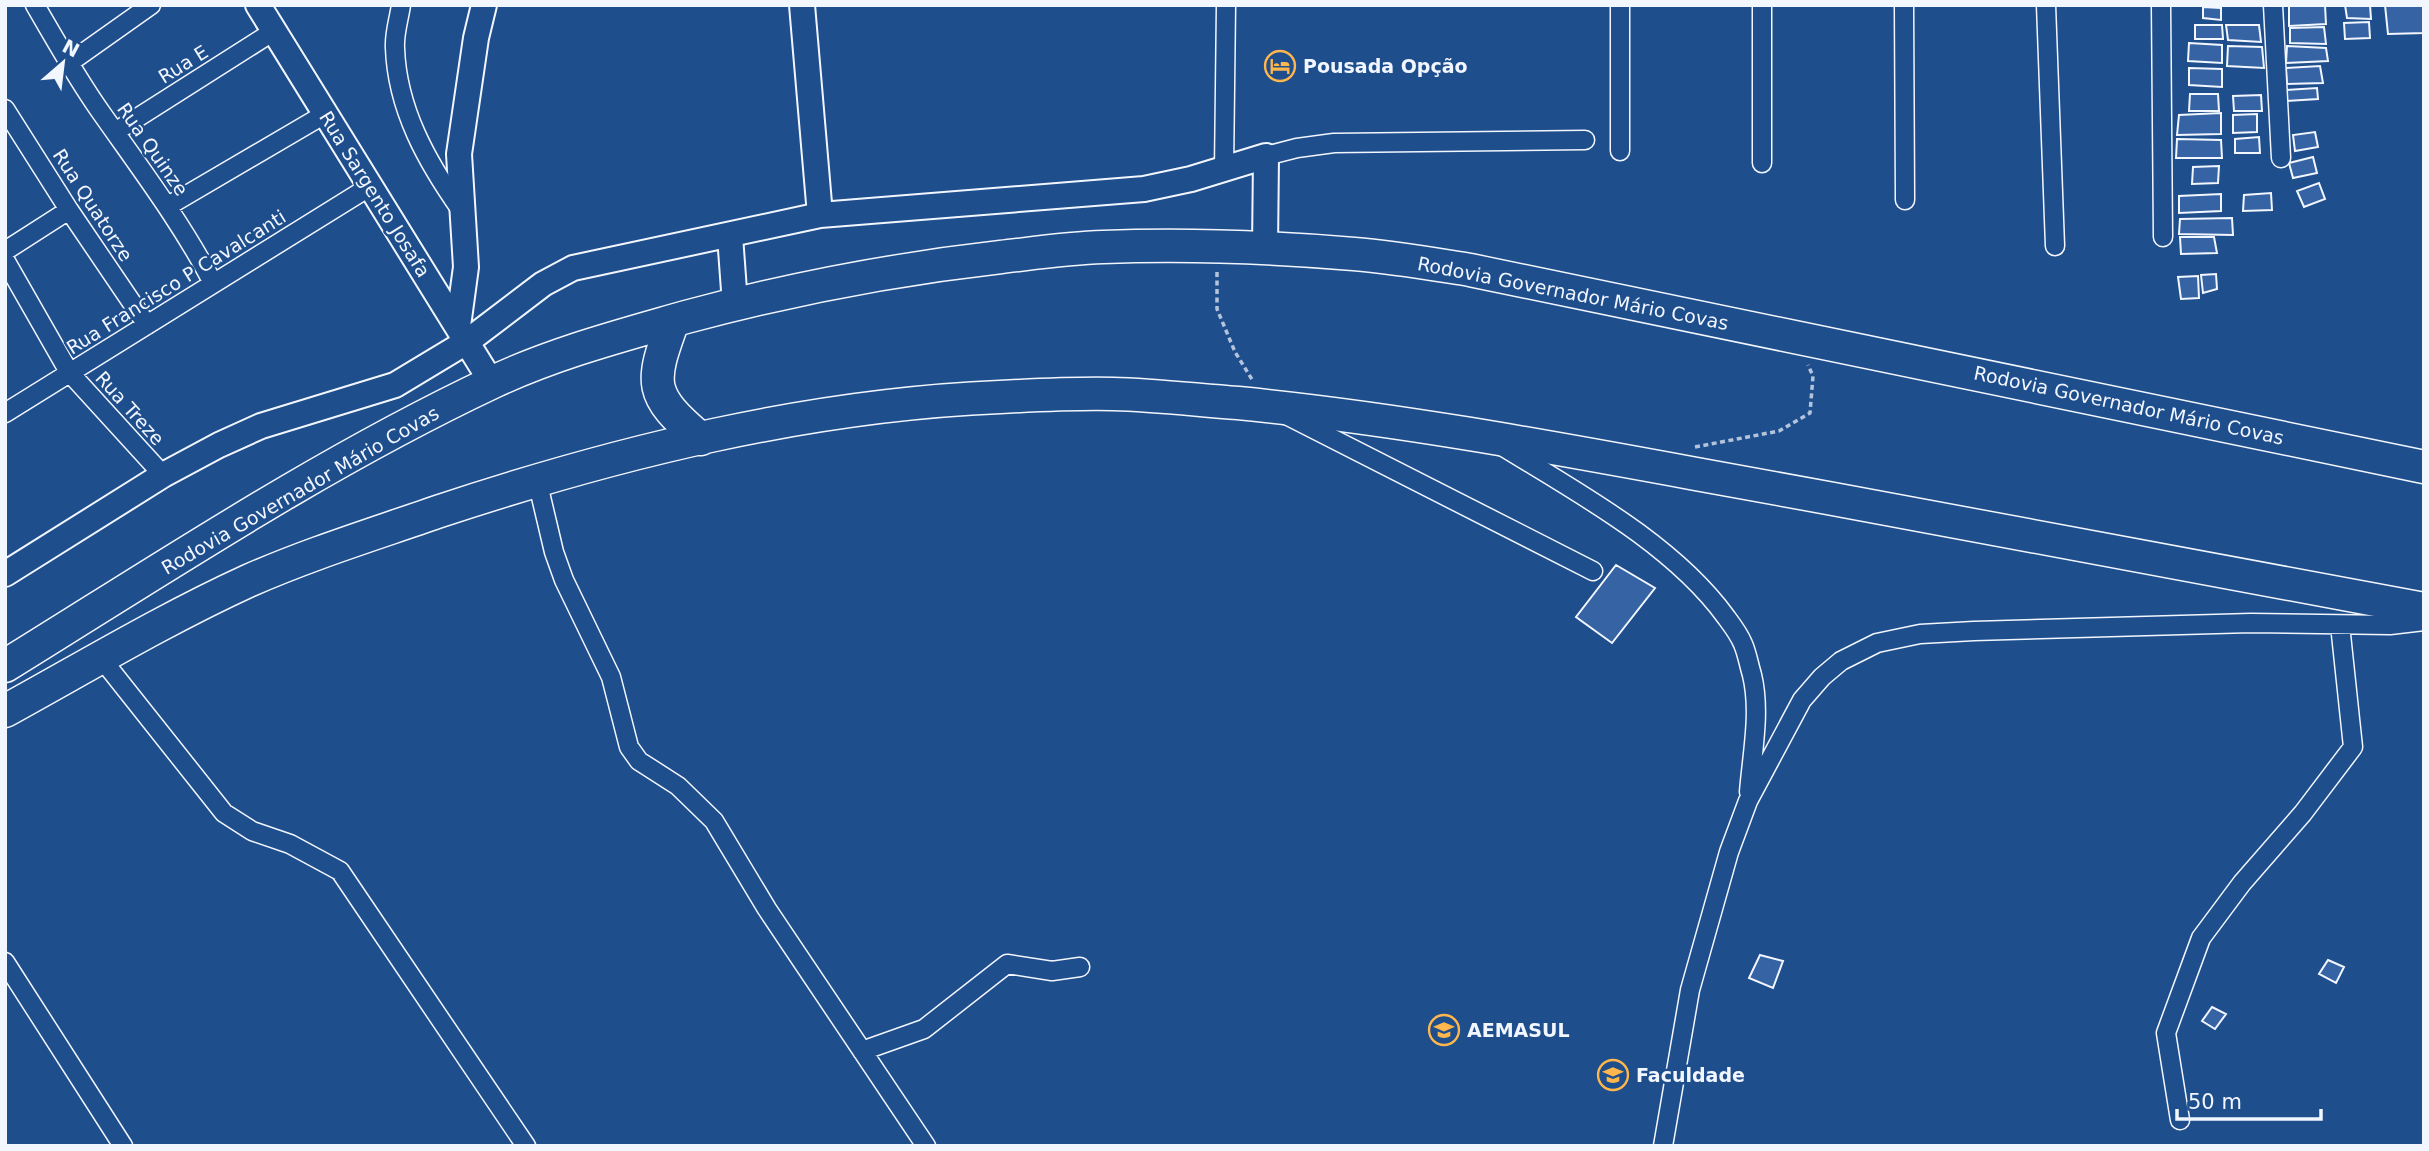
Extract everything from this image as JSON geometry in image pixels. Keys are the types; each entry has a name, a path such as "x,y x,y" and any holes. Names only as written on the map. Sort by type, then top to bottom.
{"highway":[{"name":"Rodovia Governador Mário Covas","path":"5,666 250,516 404,426 492,383 570,351 735,304 857,276 947,263 1100,247 1218,247 1356,254 1470,270 2424,467"},
{"path":"673,321 657,372 659,388 663,401 675,417 701,439"},
{"path":"5,711 182,614 251,580 355,540 537,480 591,464 769,424 868,409 993,397 1110,394 1360,416 1484,435 2424,609"}],"main road":[{"name":"Rua Sargento Josafa","path":"258,5 492,383"},
{"path":"463,334 466,267 459,154 476,38 484,5"},
{"path":"802,5 820,215"},
{"path":"5,574 163,475 219,444 261,426 395,384 463,334 543,284 573,268 601,260 730,236 820,215 1144,189 1224,170 1266,156 1265,249"},
{"path":"730,236 735,304"}],"street":[{"name":"Rua Quinze","path":"35,5 69,63 195,248 213,283"},
{"path":"69,63 150,5"},
{"path":"401,5 395,46 399,81 407,109 425,155 461,210"},
{"path":"1224,170 1226,5"},
{"path":"1620,5 1620,151"},
{"path":"1762,5 1762,163"},
{"path":"1904,5 1905,200"},
{"path":"2046,5 2055,246"},
{"path":"2161,5 2163,237"},
{"path":"2273,5 2281,158"},
{"name":"Rua E","path":"115,132 274,31"},
{"name":"Rua Quatorze","path":"5,108 69,210 147,325"},
{"path":"168,206 325,114"},
{"path":"1266,156 1334,143 1585,140"},
{"name":"Rua Francisco P Cavalcanti","path":"5,413 369,187"},
{"path":"5,251 69,210"},
{"name":"Rua Treze","path":"5,260 69,372 163,475"},
{"path":"1269,406 1593,571"},
{"path":"1484,435 1641,536 1686,571 1722,611 1743,642 1753,678 1756,716 1748,801"},
{"path":"537,480 554,552 564,580 611,677 629,747 639,761 678,786 714,821 767,909 926,1146"},
{"path":"1663,1146 1690,990 1729,852 1748,801 1802,700 1840,661 1877,643 1920,634 2251,624 2390,625 2424,621"},
{"path":"2180,1120 2166,1033 2201,938 2242,883 2303,813 2353,747 2340,625"},
{"path":"101,658 224,813 252,831 289,844 340,871 526,1146"},
{"path":"5,962 123,1146"},
{"path":"862,1051 924,1029 1007,964 1052,971 1080,967"}],"path":[{"path":"1218,247 1217,309 1235,352 1269,406"},
{"path":"1688,448 1779,431 1810,413 1813,376 1793,335"}],"building":[{"path":"2289,5 2325,5 2326,24 2289,26"},
{"path":"2345,5 2370,5 2371,19 2347,18"},
{"path":"2385,5 2423,5 2424,33 2388,34"},
{"path":"2203,7 2221,8 2221,20 2203,18"},
{"path":"2369,22 2370,38 2345,39 2344,23"},
{"path":"2195,25 2222,25 2223,39 2195,39"},
{"path":"2226,25 2259,25 2261,42 2228,40"},
{"path":"2324,27 2326,44 2290,43 2290,28"},
{"path":"2189,43 2222,45 2222,63 2188,61"},
{"path":"2228,46 2262,47 2264,68 2227,66"},
{"path":"2287,46 2326,48 2328,61 2286,63"},
{"path":"2320,66 2323,83 2287,84 2286,68"},
{"path":"2189,68 2222,69 2222,87 2189,85"},
{"path":"2317,88 2318,99 2286,101 2286,90"},
{"path":"2190,94 2218,94 2219,111 2189,111"},
{"path":"2261,95 2262,111 2234,111 2233,96"},
{"path":"2221,113 2221,134 2177,135 2179,115"},
{"path":"2257,114 2257,132 2233,133 2233,115"},
{"path":"2315,132 2318,147 2295,151 2293,135"},
{"path":"2259,137 2260,153 2235,153 2235,139"},
{"path":"2177,139 2221,140 2222,158 2176,158"},
{"path":"2313,157 2317,173 2293,178 2289,163"},
{"path":"2219,166 2218,183 2192,184 2193,167"},
{"path":"2319,183 2325,199 2304,207 2297,191"},
{"path":"2271,193 2272,210 2243,211 2244,195"},
{"path":"2221,194 2221,211 2179,213 2179,196"},
{"path":"2232,218 2233,235 2179,234 2180,219"},
{"path":"2180,237 2214,237 2217,253 2181,254"},
{"path":"2216,274 2217,289 2203,293 2201,275"},
{"path":"2198,276 2199,298 2181,299 2178,277"},
{"path":"1616,565 1655,588 1612,643 1576,617"},
{"path":"1760,955 1783,961 1773,988 1749,978"},
{"path":"2328,960 2344,967 2336,983 2319,974"},
{"path":"2212,1007 2226,1014 2215,1029 2202,1021"}],"place":[{"name":"Pousada Opção","path":"1280,66"},
{"name":"AEMASUL","path":"1444,1030"},
{"name":"Faculdade","path":"1613,1075"}]}
